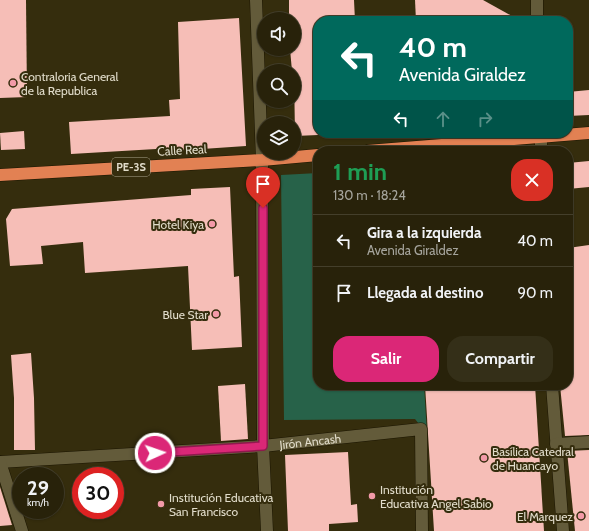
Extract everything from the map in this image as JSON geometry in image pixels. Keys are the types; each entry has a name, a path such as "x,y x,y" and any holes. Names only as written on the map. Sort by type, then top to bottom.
{"highway":[{"path":"573,134 589,133"},
{"path":"421,146 508,138"},
{"name":"Calle Real","path":"301,157 313,155"},
{"name":"Calle Real","path":"0,175 262,160"}],"street":[{"path":"256,0 260,116"},
{"path":"537,0 537,16"},
{"path":"262,160 263,446 267,531"},
{"path":"552,390 563,531"},
{"name":"Jirón Ancash","path":"0,462 263,446 422,429 422,531"},
{"path":"556,444 589,442"},
{"path":"0,462 22,531"}],"green space":[{"path":"313,173 313,390 424,390 427,434 415,419 284,420 281,175"}],"building":[{"path":"0,0 26,0 27,97 0,98"},
{"path":"289,0 354,0 355,16 313,16 313,135 301,136 301,116 295,116 295,108 301,108 301,64 291,64 291,56 301,56 301,12 289,12"},
{"path":"415,0 483,0 512,16 416,16"},
{"path":"239,18 246,146 173,151 173,148 71,154 69,122 170,116 169,100 180,99 178,22"},
{"path":"589,90 589,115 573,116 573,92"},
{"path":"24,131 25,149 1,150 0,133"},
{"path":"589,161 589,187 573,189 573,163"},
{"path":"230,187 234,277 239,276 242,347 192,350 188,266 85,273 83,242 41,246 43,264 10,266 6,219 12,209 191,195 191,189"},
{"path":"589,245 589,435 565,436 560,390 573,390 573,247"},
{"path":"31,353 35,450 14,450 14,398 11,355"},
{"path":"245,384 248,439 221,441 218,386"},
{"name":"Basílica Catedral de Huancayo","path":"425,390 535,390 544,531 434,531"},
{"path":"589,450 589,531 575,531 567,451"},
{"path":"348,452 351,505 357,504 358,522 329,524 329,531 288,531 285,455"},
{"path":"0,487 12,525 0,526"}],"place":[{"name":"Contraloria General de la Republica","path":"13,83"},
{"name":"Hotel Kiya","path":"212,224"},
{"name":"Blue Star","path":"216,314"},
{"name":"Basílica Catedral de Huancayo","path":"484,458"},
{"name":"Institución Educativa Angel Sabio","path":"372,496"},
{"name":"Institución Educativa San Francisco","path":"161,504"},
{"name":"El Marquez","path":"581,516"}],"route":[{"path":"155,453 263,446 263,208"}]}
